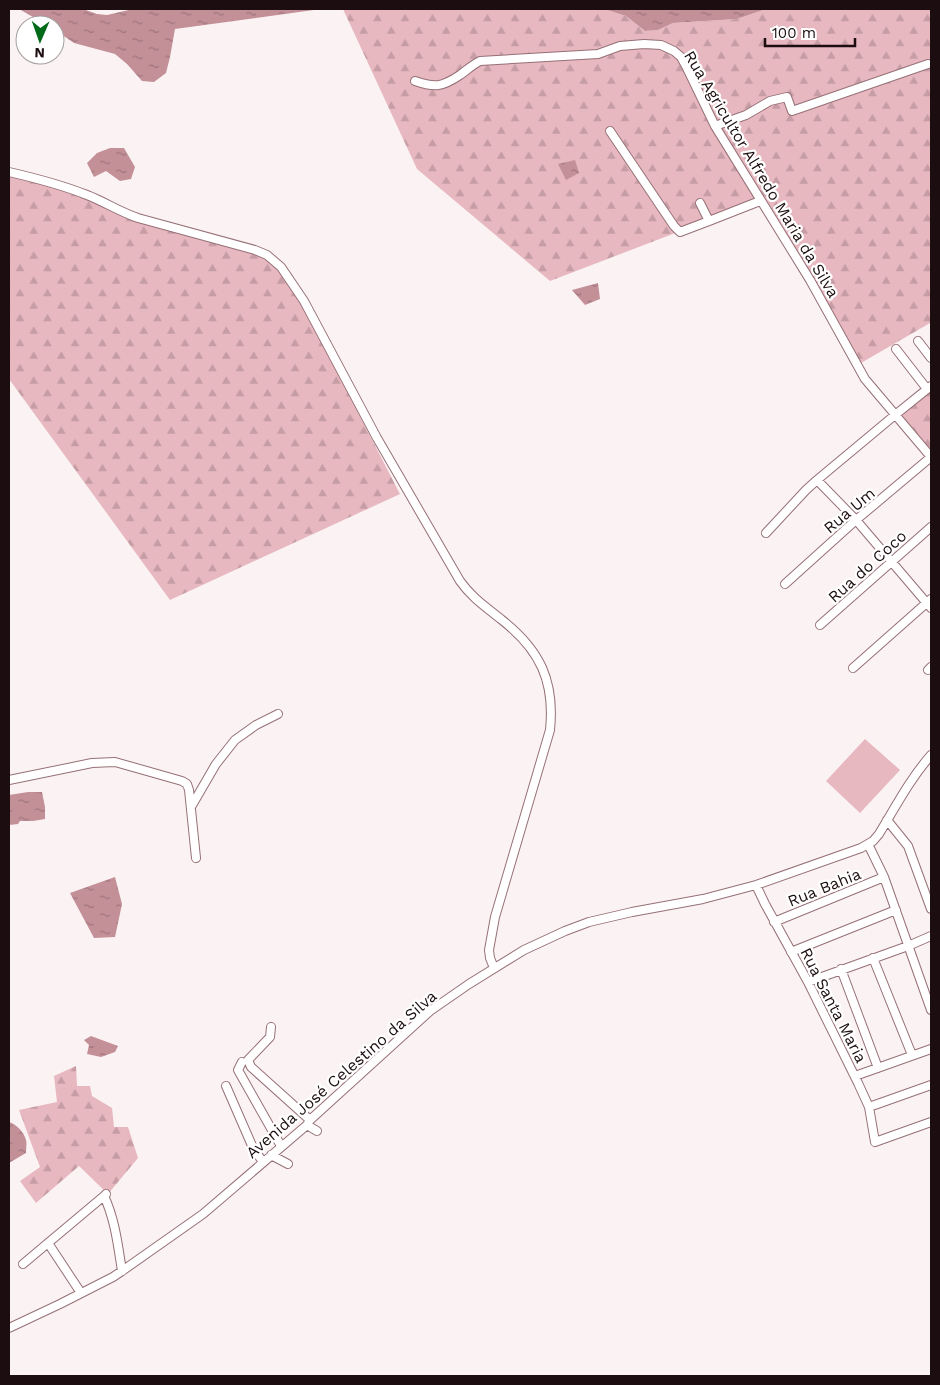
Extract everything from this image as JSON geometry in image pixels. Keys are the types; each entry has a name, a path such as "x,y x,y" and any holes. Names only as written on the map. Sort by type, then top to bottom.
{"street":[{"name":"Rua Agricultor Alfredo Maria da Silva","path":"415,81 429,86 440,86 480,61 598,54 632,44 661,45 674,51 681,57 715,126 810,280 865,379 931,457"},
{"path":"715,126 746,115 770,101 787,97 792,111 928,64"},
{"path":"610,131 674,226 680,232 760,201"},
{"path":"9,172 67,188 138,218 255,250 274,259 304,301 377,438 460,581 470,594 502,619 527,643 538,658 551,695 550,730 495,917 489,950 494,968"},
{"path":"700,203 709,221"},
{"path":"918,341 931,358"},
{"path":"766,533 817,480 929,388 896,349"},
{"name":"Rua Um","path":"785,584 856,520 931,457"},
{"path":"817,480 856,520 930,603 853,668"},
{"name":"Rua do Coco","path":"820,625 931,526"},
{"path":"191,807 216,764 235,740 256,725 278,714"},
{"name":"Avenida José Celestino da Silva","path":"9,1328 122,1271 203,1214 309,1123 430,1011 494,968 524,950 577,926 611,916 703,899 756,885 811,867 868,844 873,841 906,787 931,755"},
{"path":"9,780 92,763 115,762 185,782 189,787 196,858"},
{"path":"887,820 908,846 931,909"},
{"path":"868,844 884,877 931,1010"},
{"name":"Rua Bahia","path":"774,922 884,877"},
{"name":"Rua Santa Maria","path":"756,885 774,922 808,982 869,1106 875,1142 931,1122"},
{"path":"791,952 896,910"},
{"path":"808,982 931,936"},
{"path":"873,958 912,1055"},
{"path":"841,969 878,1068"},
{"path":"271,1027 270,1037 248,1060 251,1067 317,1131"},
{"path":"855,1076 931,1049"},
{"path":"242,1062 238,1070 282,1146"},
{"path":"869,1106 931,1085"},
{"path":"226,1086 253,1148 263,1162"},
{"path":"271,1155 288,1164"},
{"path":"23,1264 106,1195 117,1239 122,1271"},
{"path":"48,1243 81,1293"}],"green space":[{"path":"343,9 604,9 626,16 645,31 658,30 673,23 737,19 766,9 931,9 931,324 861,363 764,199 550,281 417,169"},
{"path":"9,172 67,188 127,218 265,257 281,270 301,302 400,494 170,600 9,379"},
{"path":"931,390 931,450 900,415"},
{"path":"865,739 900,770 860,813 826,781"},
{"path":"76,1066 77,1086 90,1086 92,1096 112,1108 114,1127 128,1127 138,1158 108,1194 79,1166 36,1203 20,1181 40,1167 19,1110 57,1102 54,1076"}],"water":[{"path":"19,9 83,9 107,15 133,9 321,9 175,29 166,73 154,82 142,81 115,54 74,43 65,37 65,15 30,15"},
{"path":"604,9 766,9 737,19 673,23 658,30 645,31 626,16"},
{"path":"110,148 124,148 135,167 131,179 120,181 106,171 94,177 87,163 97,153"},
{"path":"575,160 579,173 566,180 558,164"},
{"path":"598,283 600,299 585,305 572,290"},
{"path":"42,792 45,819 20,821 18,824 9,825 9,795"},
{"path":"115,877 122,904 115,937 94,938 70,893"},
{"path":"91,1036 118,1046 115,1052 101,1057 87,1054 89,1045 84,1040"},
{"path":"9,1122 22,1131 26,1141 26,1153 9,1163"}]}
